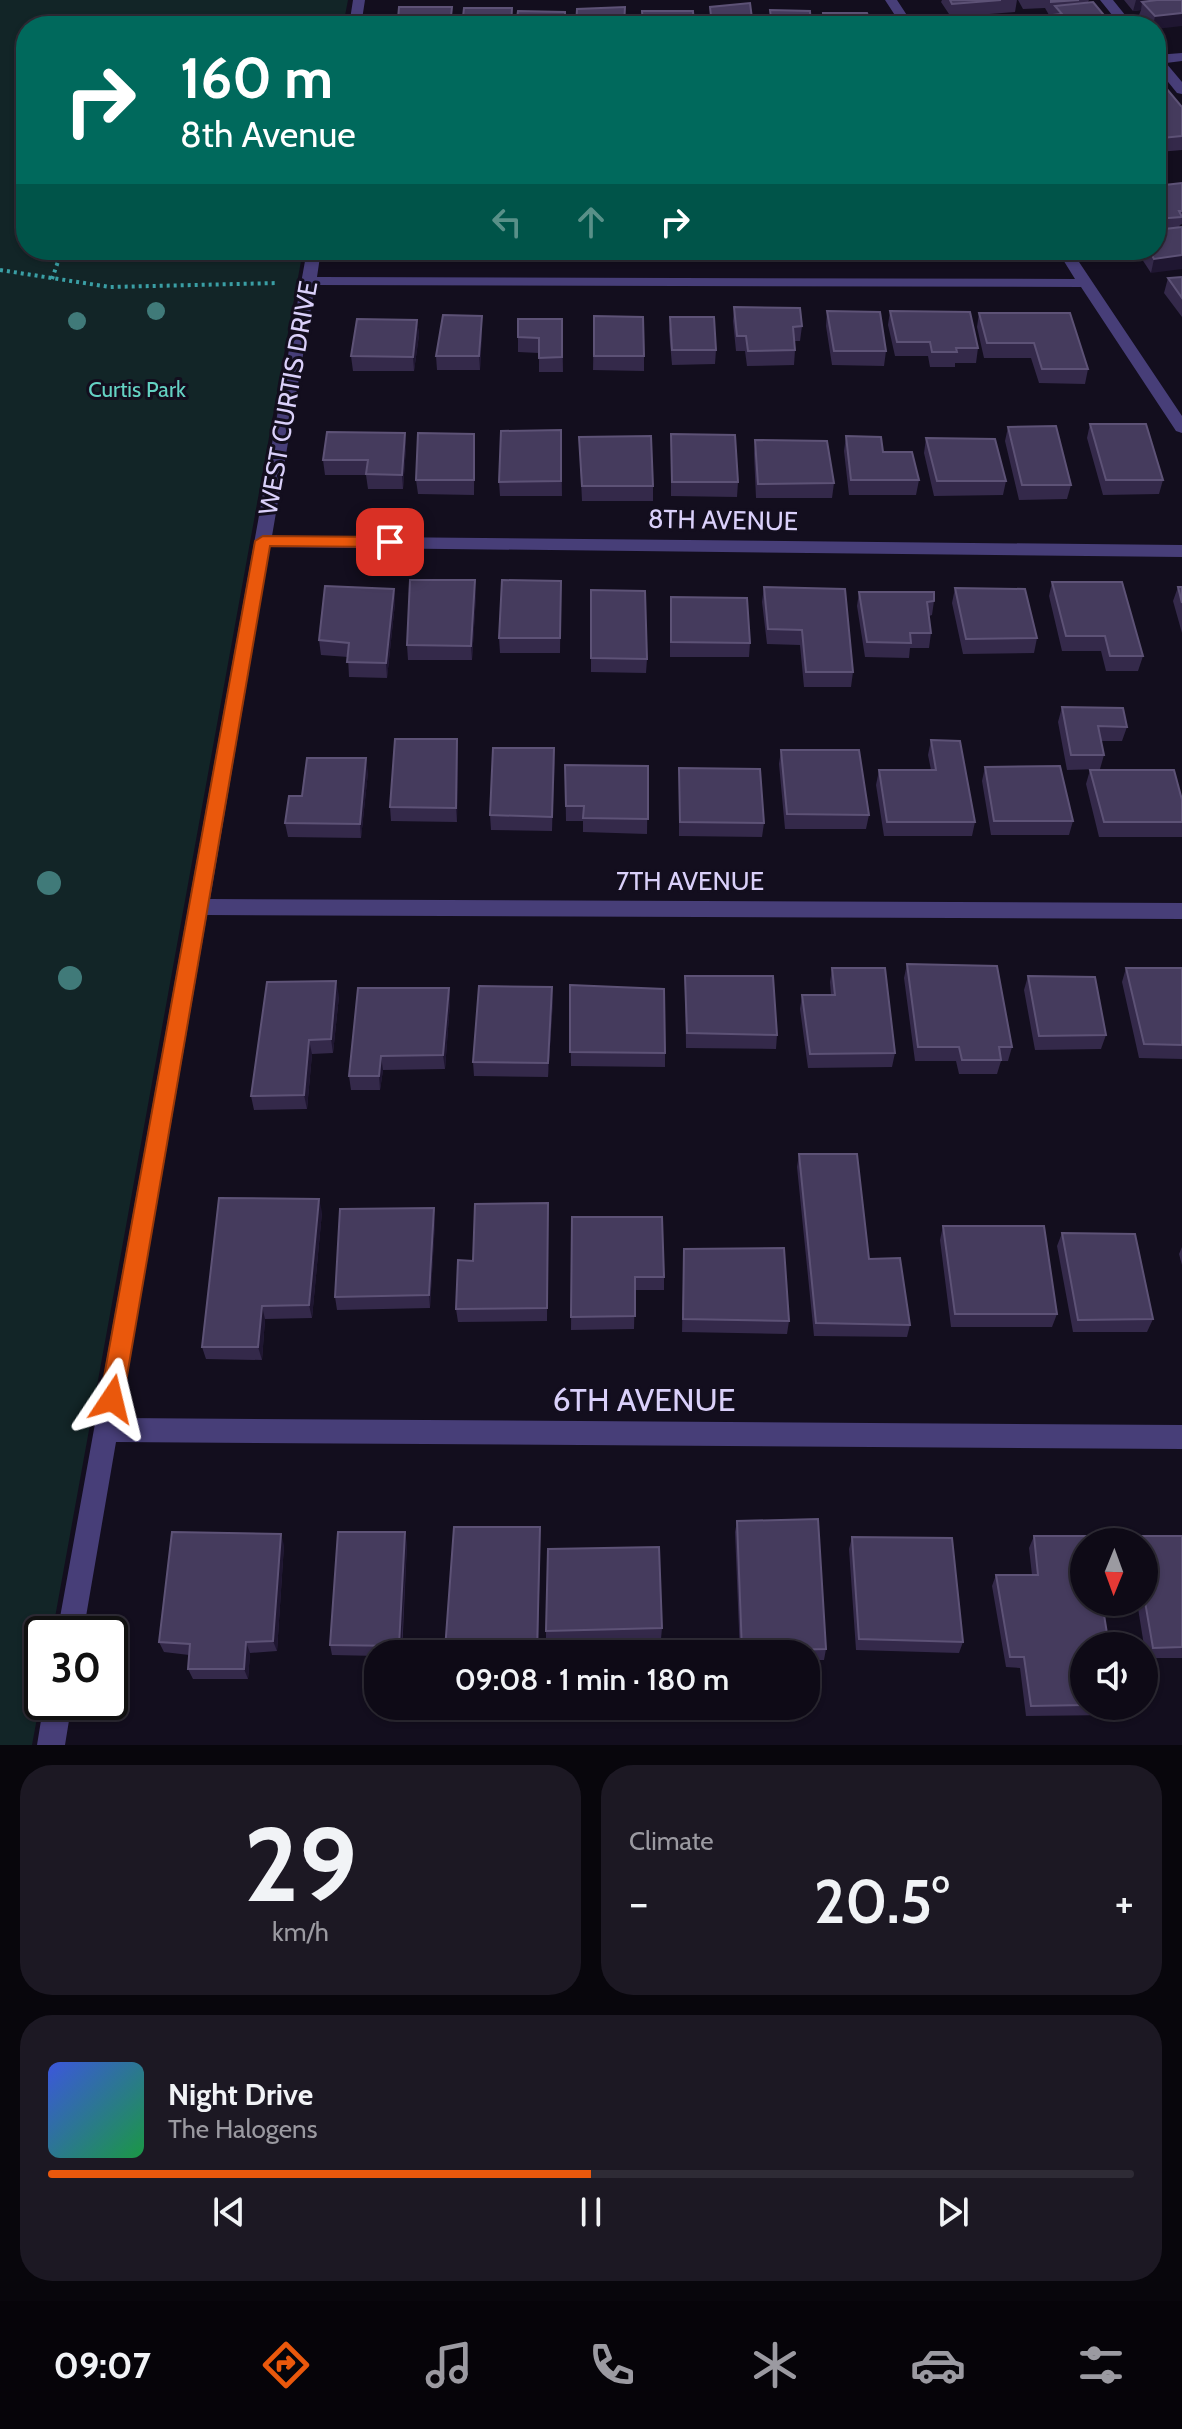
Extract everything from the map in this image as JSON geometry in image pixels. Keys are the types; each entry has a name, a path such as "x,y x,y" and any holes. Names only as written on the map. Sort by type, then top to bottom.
{"street":[{"path":"1106,0 1120,16"},
{"path":"1166,72 1182,90"},
{"name":"WEST CURTIS DRIVE","path":"73,1616 263,541 298,282 309,260"},
{"path":"1071,260 1182,428"},
{"path":"298,282 1087,283"},
{"name":"8TH AVENUE","path":"263,541 1182,551"},
{"name":"7TH AVENUE","path":"198,907 1182,911"},
{"name":"6TH AVENUE","path":"106,1430 1182,1437"},
{"path":"51,1745 55,1720"}],"path":[{"path":"52,279 59,260"},
{"path":"0,270 137,289 213,282 298,282"}],"green space":[{"name":"Curtis Park","path":"0,0 348,0 345,16 16,16 16,260 301,260 55,1616 24,1616 24,1720 37,1720 32,1745 0,1745"}],"building":[{"path":"950,0 1001,0 952,4"},
{"path":"1182,0 1182,13 1155,16 1142,2"},
{"path":"1093,2 1105,16 1043,16 1062,14 1055,6"},
{"path":"750,3 752,16 711,16 710,7"},
{"path":"399,7 452,7 451,16 398,16"},
{"path":"625,7 625,16 577,16 577,9"},
{"path":"464,8 512,8 512,16 463,16"},
{"path":"770,10 810,11 810,16 771,16"},
{"path":"518,11 565,12 565,16 517,16"},
{"path":"642,11 693,11 693,16 642,16"},
{"path":"823,13 867,13 868,16 823,16"},
{"path":"1166,88 1182,107 1182,136 1166,138"},
{"path":"1182,183 1182,211 1179,211 1182,217 1166,218 1166,185"},
{"path":"1182,227 1182,255 1166,257 1166,229"},
{"path":"1182,277 1182,298 1168,278"},
{"path":"734,307 800,308 802,326 793,327 795,350 748,351 746,336 737,336"},
{"path":"827,311 880,312 886,351 834,351"},
{"path":"890,311 970,312 978,348 932,352 930,342 897,342"},
{"path":"979,313 1070,313 1088,369 1042,369 1034,343 987,343"},
{"path":"443,315 482,316 479,356 436,356"},
{"path":"594,316 643,317 644,356 594,356"},
{"path":"670,317 714,317 716,350 672,350"},
{"path":"357,319 417,320 413,357 351,356"},
{"path":"518,319 562,319 562,357 539,358 539,338 518,337"},
{"path":"1090,424 1146,424 1163,480 1106,480"},
{"path":"1056,426 1071,485 1022,485 1008,427"},
{"path":"561,430 561,481 499,482 501,431"},
{"path":"327,432 405,433 402,475 366,474 368,460 323,460"},
{"path":"418,433 474,434 474,480 416,480"},
{"path":"671,434 735,435 738,482 672,482"},
{"path":"651,436 653,486 582,486 579,437"},
{"path":"846,436 881,437 883,452 912,452 919,480 851,480"},
{"path":"926,438 995,439 1006,481 937,481"},
{"path":"755,440 827,441 834,483 758,484"},
{"path":"410,580 475,580 471,646 407,645"},
{"path":"502,580 561,581 560,638 499,638"},
{"path":"1052,582 1122,582 1143,656 1110,656 1105,636 1066,636"},
{"path":"325,586 394,589 386,663 347,662 349,643 319,640"},
{"path":"764,587 845,589 853,672 806,672 802,630 768,629"},
{"path":"955,588 1025,589 1037,638 966,639"},
{"path":"591,590 645,591 647,659 591,658"},
{"path":"859,592 934,592 934,601 927,602 931,633 910,633 911,643 867,642"},
{"path":"671,597 747,598 750,643 671,642"},
{"path":"1062,707 1123,708 1127,727 1098,726 1104,755 1071,755"},
{"path":"395,739 457,739 456,808 390,807"},
{"path":"931,740 960,741 975,822 887,822 879,770 936,770"},
{"path":"493,748 554,748 552,817 490,815"},
{"path":"781,750 859,750 869,815 787,814"},
{"path":"307,758 366,758 360,824 285,823 289,796 302,796"},
{"path":"565,765 648,766 648,819 583,818 584,806 566,806"},
{"path":"1060,766 1073,821 994,821 985,767"},
{"path":"679,768 760,769 764,823 680,822"},
{"path":"1090,770 1174,770 1182,800 1182,822 1104,822"},
{"path":"907,964 997,966 1012,1047 999,1047 1001,1060 962,1060 959,1047 918,1047"},
{"path":"832,968 885,968 895,1053 810,1054 802,995 835,995"},
{"path":"1126,968 1182,968 1182,1045 1144,1044"},
{"path":"685,976 773,976 777,1035 687,1033"},
{"path":"1028,976 1095,977 1106,1035 1039,1036"},
{"path":"336,981 331,1039 309,1040 304,1095 251,1096 267,982"},
{"path":"570,985 664,989 665,1053 570,1052"},
{"path":"479,986 552,987 548,1063 473,1062"},
{"path":"358,988 449,988 443,1055 381,1056 379,1076 349,1076"},
{"path":"799,1154 857,1154 869,1259 900,1258 910,1325 816,1323"},
{"path":"219,1198 319,1199 309,1305 262,1306 258,1347 202,1347"},
{"path":"548,1203 547,1308 456,1309 458,1260 473,1261 475,1204"},
{"path":"434,1208 429,1295 335,1297 340,1209"},
{"path":"572,1217 662,1217 664,1277 635,1277 635,1316 571,1317"},
{"path":"943,1226 1044,1226 1057,1314 955,1314"},
{"path":"1062,1233 1135,1234 1153,1319 1078,1320"},
{"path":"784,1248 789,1321 683,1319 684,1249"},
{"path":"818,1519 826,1649 820,1649 820,1640 742,1640 737,1521"},
{"path":"454,1527 540,1527 537,1640 446,1640"},
{"path":"172,1532 281,1534 273,1641 246,1642 244,1669 188,1669 190,1644 159,1642"},
{"path":"338,1532 405,1532 399,1640 364,1640 364,1645 330,1645"},
{"path":"1034,1536 1070,1536 1070,1616 1104,1616 1107,1632 1070,1632 1070,1705 1031,1706 1024,1657 1010,1657 996,1575 1038,1575"},
{"path":"1158,1536 1182,1536 1182,1647 1158,1648 1158,1632 1150,1632 1147,1616 1158,1616"},
{"path":"852,1537 952,1538 963,1642 859,1639"},
{"path":"659,1547 662,1628 546,1631 548,1549"}],"route":[{"path":"112,1399 263,541 390,542"}]}
